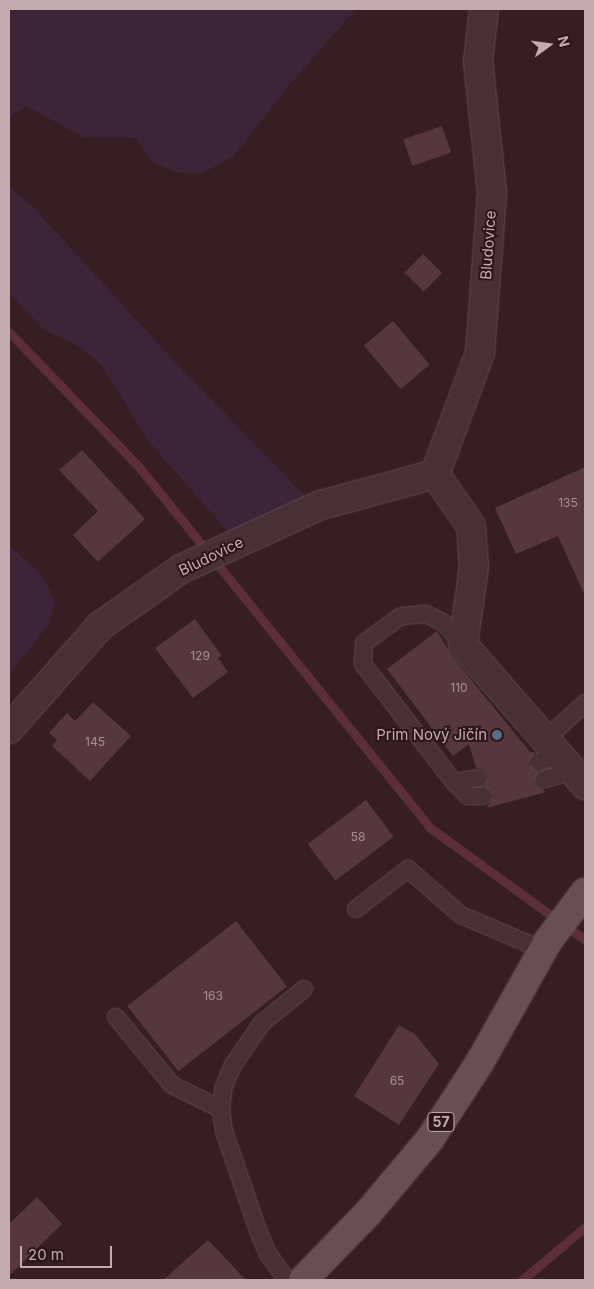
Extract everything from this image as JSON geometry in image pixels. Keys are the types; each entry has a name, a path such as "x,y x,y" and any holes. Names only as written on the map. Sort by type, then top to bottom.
{"main road":[{"name":"57","path":"303,1280 368,1213 430,1139 480,1062 546,946 578,900"}],"street":[{"name":"Bludovice","path":"9,729 100,626 181,568 321,505 435,474 480,353 492,192 478,61 484,9"},
{"path":"435,474 471,526 474,566 463,645 561,762"}],"lane":[{"path":"463,645 444,623 426,614 401,616 364,643 363,664 454,782 468,796 483,796"},
{"path":"543,780 561,762 585,703"},
{"path":"454,782 479,778"},
{"path":"356,909 408,869 461,915 546,946"},
{"path":"286,1280 268,1254 258,1230 224,1130 221,1109 224,1086 233,1065 262,1023 304,989"},
{"path":"116,1017 172,1085 221,1109"}],"shaded area":[{"path":"9,9 356,9 287,88 233,157 203,173 180,173 152,163 137,138 83,137 26,106 9,118"},
{"path":"9,186 33,207 174,361 307,498 228,532 150,443 101,365 79,346 44,330 9,293"},
{"path":"9,544 42,576 55,600 49,624 9,675"}],"building":[{"path":"442,126 451,152 412,166 403,139"},
{"path":"423,254 442,273 424,291 405,272"},
{"path":"393,321 430,365 401,389 364,345"},
{"path":"82,450 145,519 98,562 73,535 98,511 59,470"},
{"path":"585,467 585,596 558,536 516,554 495,508"},
{"path":"195,619 222,656 218,658 228,672 193,698 155,648"},
{"path":"437,631 451,655 530,752 535,752 528,764 538,772 534,784 546,792 487,808 493,796 491,791 484,786 489,776 483,769 476,768 469,744 453,756 387,669"},
{"path":"93,702 131,736 90,781 52,746 57,740 49,733 67,713 75,721"},
{"path":"366,800 394,837 335,881 308,844"},
{"path":"236,921 287,986 178,1071 127,1006"},
{"path":"399,1025 415,1034 439,1064 399,1125 354,1096"},
{"path":"37,1197 62,1224 9,1276 9,1224"},
{"path":"208,1240 246,1280 163,1280"}],"waterway":[{"path":"9,332 139,467 429,827 585,940"},
{"path":"522,1280 585,1227"}],"place":[{"name":"Prim Nový Jičín","path":"497,735"}]}
